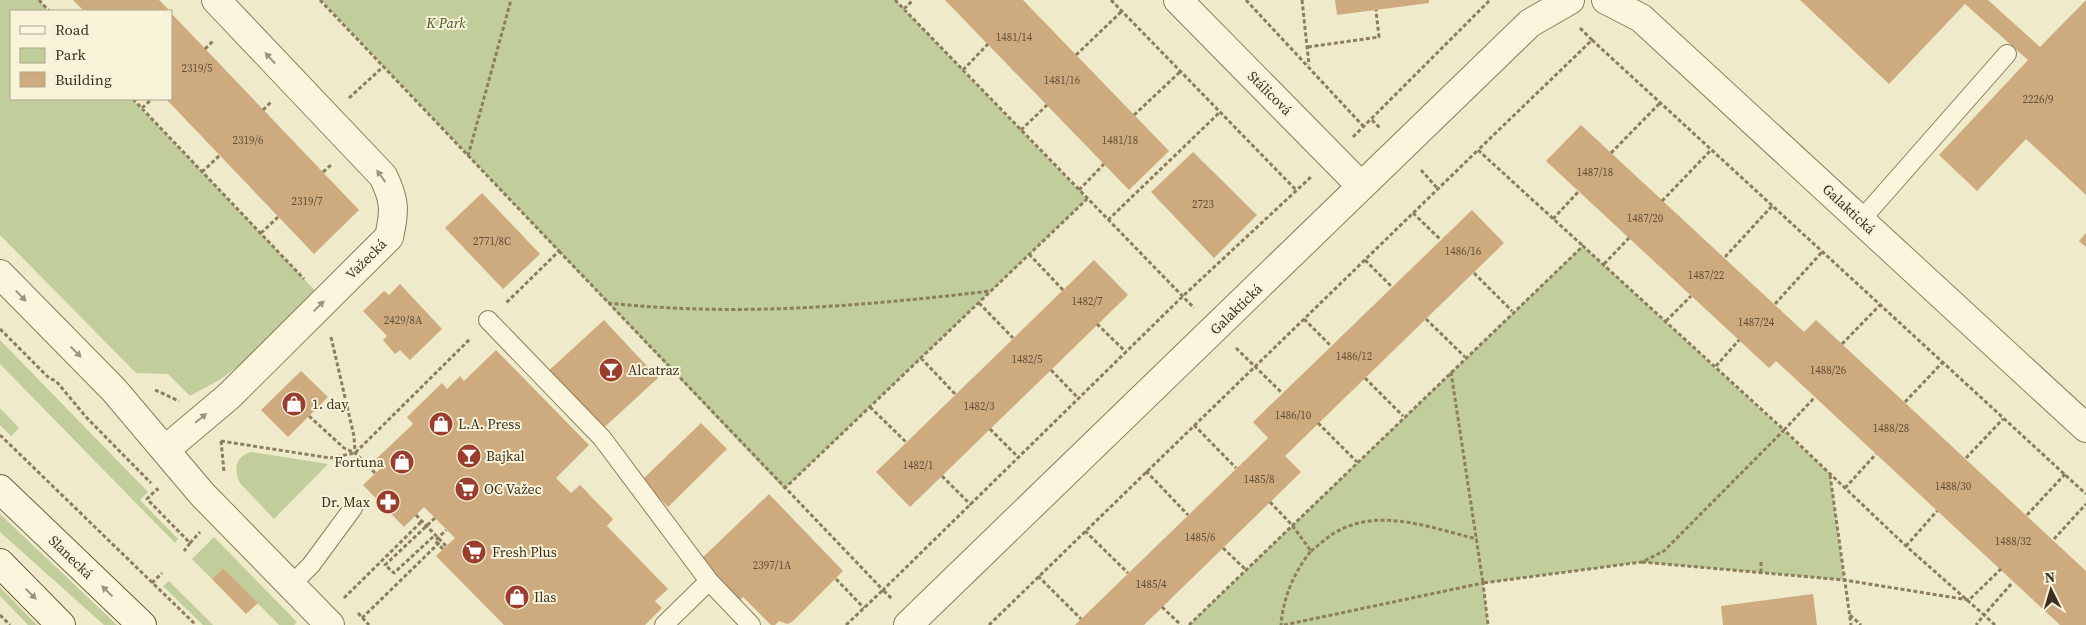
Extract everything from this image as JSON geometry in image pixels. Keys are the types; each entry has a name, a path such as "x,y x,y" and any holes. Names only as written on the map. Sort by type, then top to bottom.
{"street":[{"name":"Važecká","path":"165,450 199,419 229,396 389,237 394,217 393,195 383,176 216,0"},
{"name":"Stálicová","path":"1178,0 1361,186"},
{"name":"Galaktická","path":"1606,0 1641,18 2086,428"},
{"name":"Galaktická","path":"908,625 1530,23 1564,3"},
{"path":"0,274 114,390 202,494 330,625"},
{"name":"Slanecká","path":"0,489 142,625"},
{"path":"0,563 61,625"}],"lane":[{"path":"1861,220 2007,54"},
{"path":"488,320 602,438 709,581 751,625"},
{"path":"291,585 311,565 353,508"},
{"path":"664,625 709,581"}],"path":[{"path":"39,0 48,10"},
{"path":"320,0 784,489 883,590 1183,296 1297,191 1364,126 1490,0"},
{"path":"468,156 511,0"},
{"path":"895,0 1183,296"},
{"path":"904,9 913,0"},
{"path":"1111,0 1297,191"},
{"path":"1246,0 1309,65 1364,126"},
{"path":"1302,0 1309,65"},
{"path":"1564,3 1592,40 2086,494"},
{"path":"1308,47 1379,38 1376,10"},
{"path":"1076,55 1122,11"},
{"path":"988,625 1592,40"},
{"path":"963,70 988,44"},
{"path":"1134,115 1181,72"},
{"path":"134,100 324,300 354,436 355,453"},
{"path":"142,108 151,100"},
{"path":"1611,153 1660,103"},
{"path":"1021,130 1047,105"},
{"path":"1108,220 1220,112"},
{"path":"1478,150 1716,366 1906,546 1995,625"},
{"path":"1662,201 1711,150"},
{"path":"202,172 220,156"},
{"path":"1079,190 1104,164"},
{"path":"1553,218 1579,191"},
{"path":"784,489 1087,198"},
{"path":"1725,257 1772,206"},
{"path":"1413,213 1441,240"},
{"path":"261,234 278,217"},
{"path":"1604,264 1629,238"},
{"path":"1189,625 1512,311 1583,246"},
{"path":"149,387 184,404 221,441 330,458 355,453 559,252"},
{"path":"1774,304 1822,252"},
{"path":"1029,254 1063,290"},
{"path":"1365,260 1392,287"},
{"path":"1474,273 1512,311"},
{"path":"608,303 669,309 799,309 991,291"},
{"path":"1666,321 1691,296"},
{"path":"979,302 1013,338"},
{"path":"1842,344 1880,305"},
{"path":"1304,319 1332,346"},
{"path":"1426,319 1465,357"},
{"path":"1098,324 1126,352"},
{"path":"0,329 48,378 56,381 86,418 163,496"},
{"path":"1716,366 1739,340"},
{"path":"921,358 955,394"},
{"path":"1905,402 1942,363"},
{"path":"1256,366 1282,393"},
{"path":"1051,370 1079,399"},
{"path":"1451,372 1477,539 1488,625"},
{"path":"1365,378 1403,416"},
{"path":"1642,562 1664,550 1815,397"},
{"path":"870,406 906,442"},
{"path":"309,416 344,448 355,453 375,473"},
{"path":"1966,458 2003,419"},
{"path":"1318,423 1357,462"},
{"path":"1194,426 1236,468"},
{"path":"990,429 1018,458"},
{"path":"0,435 196,625"},
{"path":"1845,488 1876,454"},
{"path":"1146,471 1188,515"},
{"path":"1830,474 1851,625"},
{"path":"2027,515 2065,474"},
{"path":"942,476 971,505"},
{"path":"157,489 147,499 190,543"},
{"path":"1270,502 1292,525 1311,551"},
{"path":"2054,539 2086,504"},
{"path":"1906,546 1938,511"},
{"path":"416,515 445,548"},
{"path":"435,518 385,565 394,573 435,535"},
{"path":"1477,539 1394,520 1370,520 1336,532 1311,551 1298,567 1282,608 1283,625 1483,583 1642,562 1844,580 1969,600"},
{"path":"343,598 422,521"},
{"path":"440,543 435,541 446,530"},
{"path":"1085,531 1128,573"},
{"path":"184,551 198,534"},
{"path":"362,618 440,543"},
{"path":"1223,548 1246,570"},
{"path":"126,557 129,554"},
{"path":"1761,562 1761,574"},
{"path":"1969,600 2001,569"},
{"path":"152,583 162,573"},
{"path":"1038,576 1081,619"},
{"path":"836,579 864,608"},
{"path":"1976,625 2012,583"},
{"path":"1162,607 1181,625"},
{"path":"1850,614 1861,625"},
{"path":"0,615 10,625"}],"green space":[{"path":"0,0 38,0 48,10 10,10 10,100 133,100 324,300 221,379 190,396 168,374 136,373 0,235"},
{"name":"K Park","path":"321,0 895,0 1087,199 784,489"},
{"path":"1583,246 1830,474 1844,580 1642,562 1483,583 1488,625 1189,625"},
{"path":"0,340 148,492 140,500 178,539 175,543 0,364"},
{"path":"0,408 19,428 11,436 0,425"},
{"path":"252,452 328,464 274,519 240,483 238,478 237,463 239,459"},
{"path":"0,514 117,625 104,625 0,532"},
{"path":"214,537 297,622 294,625 279,625 223,568 212,579 192,559"},
{"path":"169,581 213,625 203,625 163,586"},
{"path":"0,587 37,625 28,625 0,596"}],"building":[{"path":"73,0 159,0 169,10 83,10"},
{"path":"945,0 1023,0 1169,151 1129,190"},
{"path":"1335,0 1429,0 1429,3 1337,15"},
{"path":"1800,0 1988,0 2040,47 2086,0 2086,195 2026,139 1977,191 1939,155 2028,60 1965,4 1889,84"},
{"path":"172,14 359,210 314,254 167,100 172,100"},
{"path":"1581,125 1804,332 1816,320 2086,571 2086,625 2060,625 1776,361 1769,368 1546,161"},
{"path":"1193,152 1257,215 1214,258 1151,192"},
{"path":"482,193 540,254 503,289 445,228"},
{"path":"1472,210 1504,243 1285,456 1301,472 1144,625 1075,625 1268,438 1253,422"},
{"path":"2086,233 2086,247 2079,241"},
{"path":"1094,260 1128,295 910,507 876,472"},
{"path":"400,284 442,329 410,360 400,350 395,354 383,340 387,336 363,311 384,291 389,295"},
{"path":"604,320 658,378 598,433 544,375"},
{"name":"OC Važec","path":"496,350 589,445 556,478 571,493 580,485 613,519 607,526 668,589 655,601 662,608 645,625 504,625 436,556 455,538 424,507 404,527 363,485 381,468 374,461 413,424 407,417 442,383 447,389 460,376 464,381"},
{"name":"1. day","path":"301,371 328,397 288,437 261,410"},
{"path":"701,423 727,449 668,507 642,480"},
{"path":"769,494 843,571 792,622 787,624 779,621 775,625 771,625 743,597 740,600 701,559"},
{"path":"223,568 258,603 246,614 212,579"},
{"path":"1813,594 1817,625 1723,625 1721,606"}],"place":[{"name":"Alcatraz","path":"611,370"},
{"name":"1. day","path":"294,404"},
{"name":"L.A. Press","path":"441,424"},
{"name":"Bajkal","path":"469,456"},
{"name":"Fortuna","path":"402,462"},
{"name":"OC Važec","path":"467,489"},
{"name":"Dr. Max","path":"388,502"},
{"name":"Fresh Plus","path":"474,552"},
{"name":"Ilas","path":"517,597"}]}
